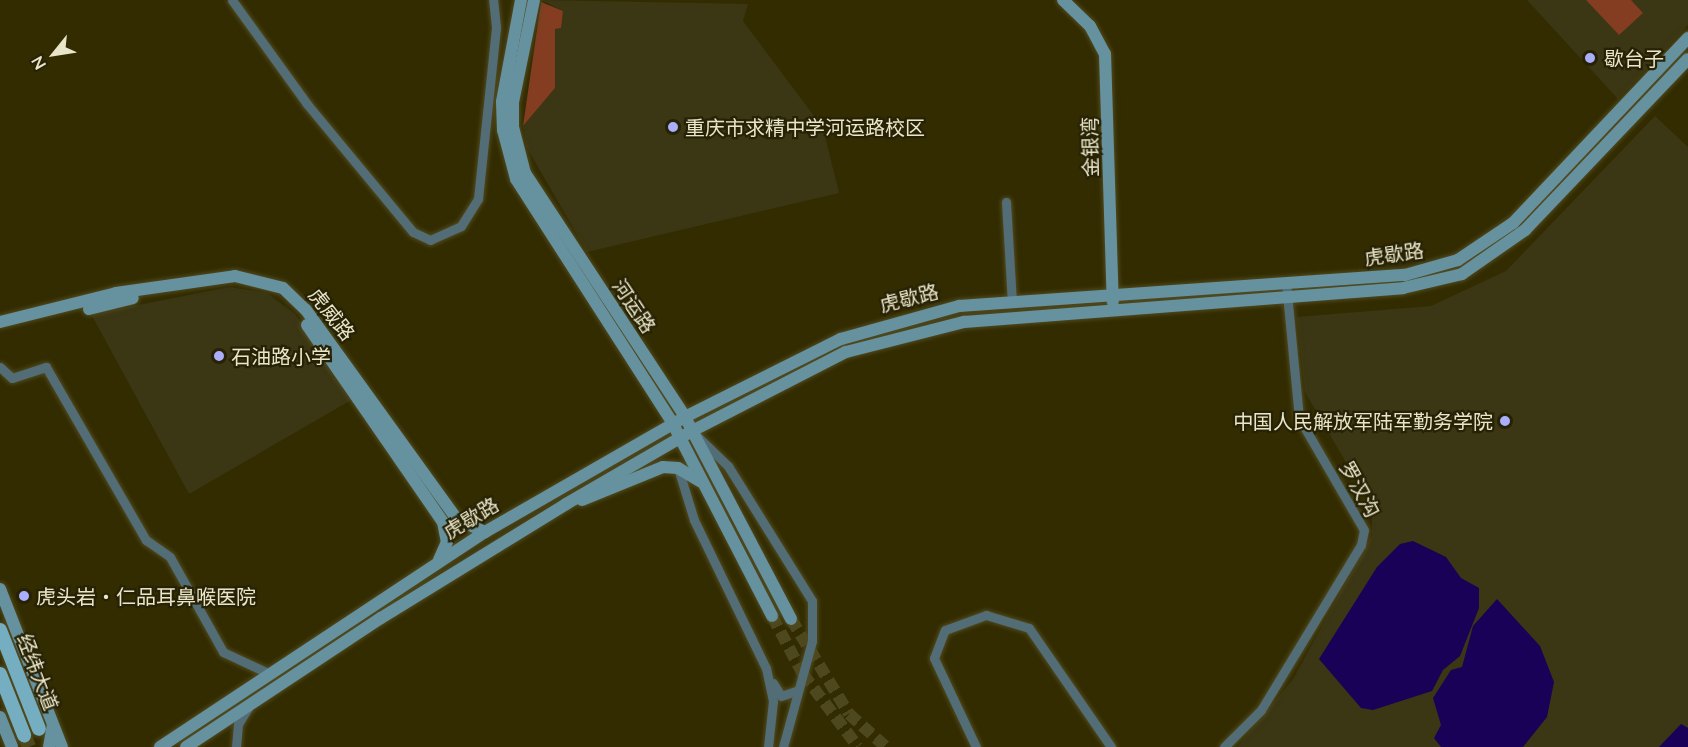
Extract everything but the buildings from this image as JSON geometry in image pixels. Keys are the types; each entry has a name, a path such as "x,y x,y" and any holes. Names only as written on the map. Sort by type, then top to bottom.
{"main road":[{"name":"河运路","path":"521,0 502,102 504,138 516,179 673,424 772,616"},
{"name":"河运路","path":"534,0 513,102 517,153 538,198 685,417 791,619"},
{"name":"金银湾","path":"1063,0 1090,26 1105,54 1113,309"},
{"name":"虎歇路","path":"160,747 268,673 485,532 685,417 841,339 928,311 1422,272 1479,249 1513,223 1688,38"},
{"name":"虎歇路","path":"186,747 252,702 566,504 680,437 846,352 893,337 964,322 1113,309 1287,300 1425,285 1485,261 1525,230 1688,59"},
{"name":"虎威路","path":"0,322 116,293 235,276 283,288 306,310 457,519 485,532"},
{"name":"虎威路","path":"0,330 126,300 223,284 252,284 279,294 300,315 434,506 447,534 439,560"},
{"path":"566,504 604,495 663,467 678,468 704,484"},
{"path":"0,590 60,746"},
{"name":"经纬大道","path":"0,630 39,729"},
{"path":"0,674 24,735"},
{"path":"0,717 12,747"}],"street":[{"path":"232,0 307,104 413,232 430,240 461,226 478,199 496,27 493,0"},
{"path":"1006,202 1012,303"},
{"name":"罗汉沟","path":"1224,747 1261,710 1361,545 1364,530 1299,418 1286,284"},
{"path":"0,367 12,378 46,367 146,540 170,557 223,652 268,673"},
{"path":"692,431 728,466 812,601 814,626 783,747"},
{"path":"678,468 694,520 781,696 799,688"},
{"path":"976,747 934,658 945,630 986,615 1029,628 1112,747"},
{"path":"766,668 773,701 768,747"},
{"path":"236,747 238,724 252,702"}],"shaded area":[{"name":"重庆市求精中学河运路校区","path":"541,0 748,4 743,21 823,128 839,193 587,252 527,148 523,126 555,88 555,29 563,11"},
{"path":"1527,0 1688,0 1688,25 1618,99"},
{"path":"1586,0 1631,0 1643,13 1619,35"},
{"path":"541,2 563,11 561,28 555,29 555,88 523,126"},
{"name":"中国人民解放军陆军勤务学院","path":"1655,116 1688,147 1688,747 1237,747 1293,679 1372,535 1372,507 1305,392 1297,317 1431,306 1506,271"},
{"name":"石油路小学","path":"230,287 267,293 295,314 353,399 189,494 91,314"},
{"path":"1413,541 1446,557 1461,578 1479,588 1479,608 1460,656 1443,670 1432,691 1373,710 1361,708 1319,659 1377,567 1400,544"},
{"path":"1497,599 1540,646 1554,682 1547,717 1523,747 1441,747 1434,738 1441,725 1433,698 1451,670 1462,667 1473,626"},
{"path":"1681,724 1688,728 1688,747 1659,747"}],"tunnel":[{"path":"772,616 803,674 858,747"},
{"path":"791,619 849,714 886,747"},
{"path":"24,735 29,747"}],"place":[{"name":"歇台子","path":"1590,58"},
{"name":"重庆市求精中学河运路校区","path":"673,127"},
{"name":"石油路小学","path":"219,356"},
{"name":"中国人民解放军陆军勤务学院","path":"1505,421"},
{"name":"虎头岩‧仁品耳鼻喉医院","path":"24,596"}]}
